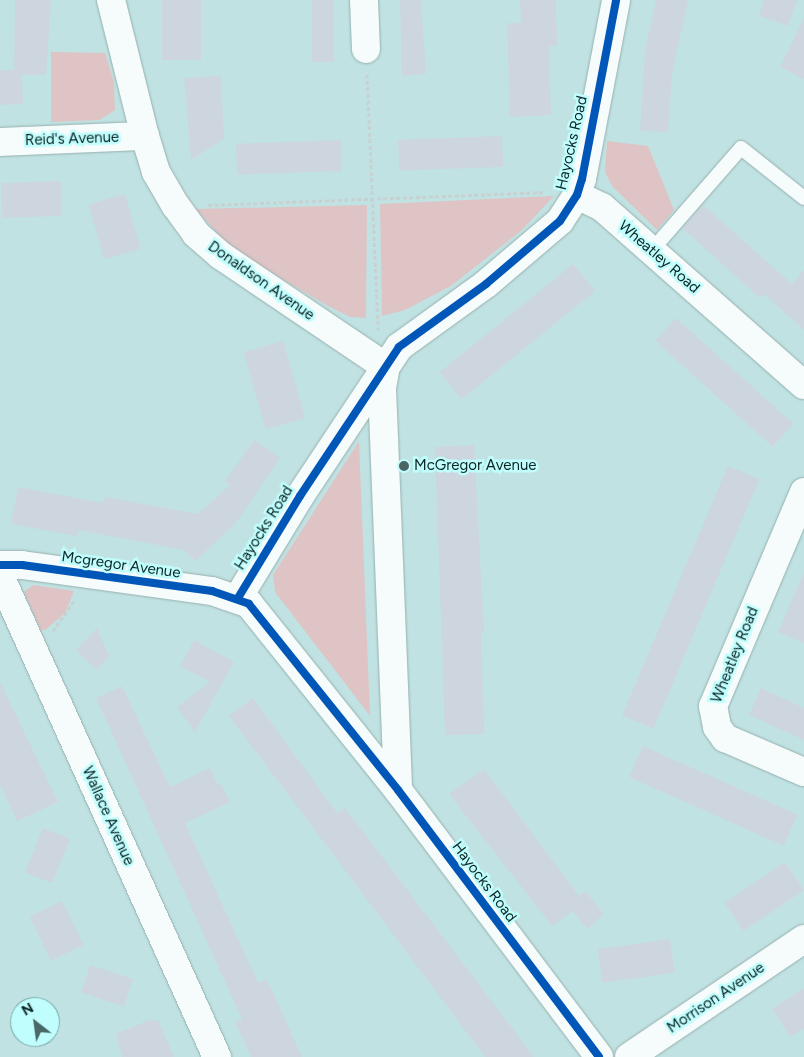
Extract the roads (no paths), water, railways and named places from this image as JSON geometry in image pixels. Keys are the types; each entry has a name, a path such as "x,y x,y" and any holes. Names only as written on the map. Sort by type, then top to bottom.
{"street":[{"name":"Donaldson Avenue","path":"111,0 145,136 156,172 176,206 196,234 220,255 386,367"},
{"path":"364,0 366,49"},
{"name":"Hayocks Road","path":"599,1057 398,790 258,612 238,598 300,496 386,367 407,340 538,242 560,222 577,195 616,0"},
{"name":"Reid's Avenue","path":"0,142 145,136"},
{"name":"Wheatley Road","path":"577,195 602,207 804,385"},
{"name":"Hayocks Road","path":"386,367 382,388 398,790"},
{"name":"Wheatley Road","path":"804,492 713,706 717,727 725,738 804,772"},
{"name":"Mcgregor Avenue","path":"0,565 81,573 238,598"},
{"name":"Wallace Avenue","path":"0,576 217,1057"},
{"name":"Morrison Avenue","path":"629,1057 804,939"}],"lane":[{"path":"652,250 741,148 804,198"}],"place":[{"name":"McGregor Avenue","path":"404,466"}]}
